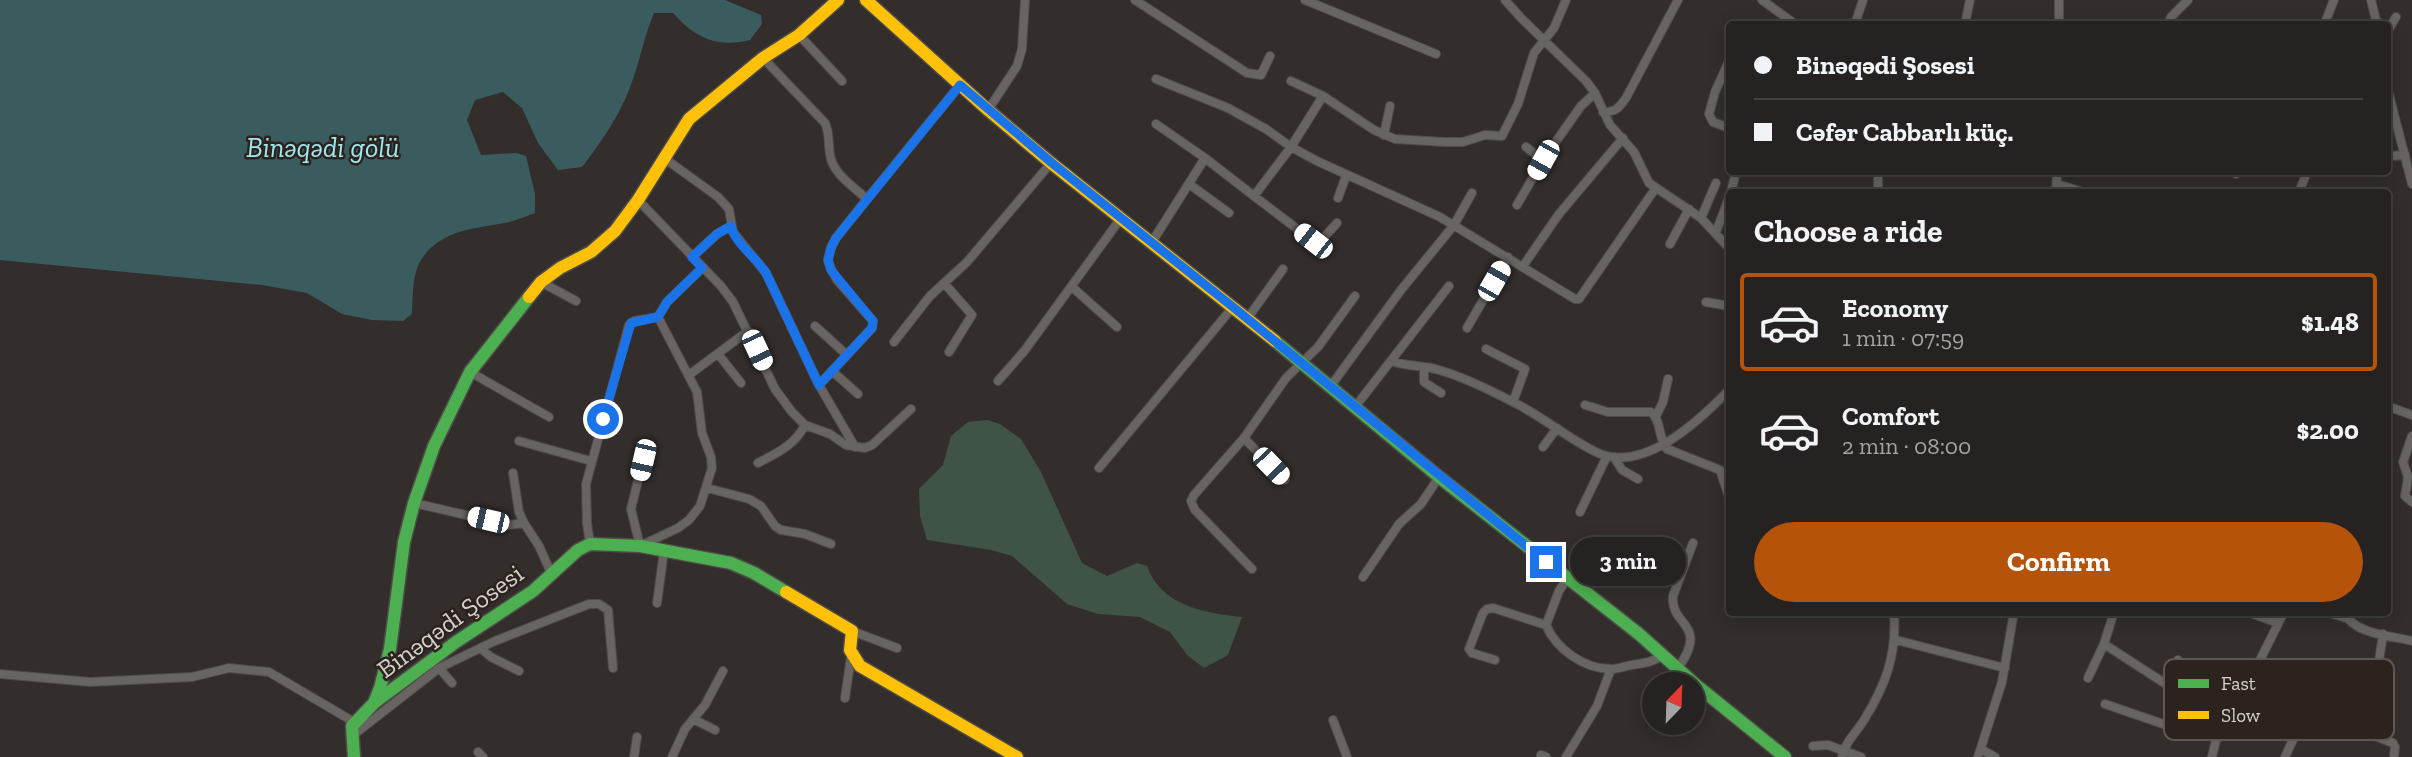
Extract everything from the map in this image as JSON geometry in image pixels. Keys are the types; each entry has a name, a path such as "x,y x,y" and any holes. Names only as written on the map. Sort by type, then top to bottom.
{"street":[{"path":"374,703 390,649 400,563 414,503 434,446 470,372 541,282 560,268 599,247 615,230 638,200 690,119 762,58 799,35 838,0"},
{"path":"866,0 988,110 1052,163 1663,655 1785,757"},
{"path":"988,110 1017,66 1022,49 1025,0"},
{"path":"1135,0 1247,73 1261,75 1270,56"},
{"path":"1305,0 1436,54"},
{"path":"1505,0 1586,81 1595,93 1610,125 1638,160 1649,183 1701,218 1726,244"},
{"path":"1291,82 1323,96 1374,130 1395,139 1463,142 1485,135 1502,136 1518,103 1534,54 1554,29 1566,0"},
{"path":"1603,112 1619,109 1678,0"},
{"path":"1856,21 1863,0"},
{"path":"1966,21 1970,0"},
{"path":"2059,0 2059,21"},
{"path":"2170,21 2188,0"},
{"path":"2326,20 2334,0"},
{"path":"2371,0 2376,21"},
{"path":"1767,2 1791,21"},
{"path":"2391,25 2396,17"},
{"path":"799,35 842,81"},
{"path":"762,58 825,123 830,133 832,163 867,199"},
{"path":"1726,67 1709,114 1713,122 1726,127"},
{"path":"1156,79 1228,108 1266,129 1291,147 1346,176 1424,209 1571,297 1579,299 1655,189"},
{"path":"819,385 872,328 873,321 831,270 828,260 831,248 836,238 960,85"},
{"path":"1517,205 1543,160 1581,106 1595,93"},
{"path":"1254,196 1291,147 1323,96"},
{"path":"2391,102 2412,184"},
{"path":"1384,135 1390,106"},
{"path":"1156,124 1313,241 1320,242 1337,223"},
{"path":"1523,266 1567,204 1623,138"},
{"path":"1526,147 1543,160"},
{"path":"2391,156 2405,155"},
{"path":"664,158 729,209 736,238 760,262 819,385 855,447"},
{"path":"1152,243 1205,158"},
{"path":"894,342 930,296 967,262 1052,163"},
{"path":"1338,198 1346,176"},
{"path":"1701,218 1716,183"},
{"path":"1189,184 1230,213"},
{"path":"1330,387 1401,290 1454,225 1472,192"},
{"path":"638,200 721,286 733,302 775,389 805,425 855,447 864,448 872,445 911,409"},
{"path":"1716,232 1726,207"},
{"path":"1670,244 1689,209"},
{"path":"998,381 1025,350 1121,218"},
{"path":"692,257 717,234 731,226"},
{"path":"1467,328 1508,257"},
{"path":"702,268 667,302 658,317 634,321 629,325 591,461 586,500 590,544 640,546 743,567 852,631 897,648"},
{"path":"1247,318 1283,269"},
{"path":"541,282 576,301"},
{"path":"945,284 972,315 949,352"},
{"path":"1355,407 1448,286"},
{"path":"1072,287 1117,327"},
{"path":"1252,569 1195,510 1191,501 1244,438 1286,378 1318,347 1355,296"},
{"path":"1706,302 1726,305"},
{"path":"1099,468 1233,307"},
{"path":"640,546 689,520 700,506 712,468 711,457 703,439 696,392 658,317"},
{"path":"815,326 847,355"},
{"path":"689,376 748,331"},
{"path":"1486,349 1525,369 1513,402"},
{"path":"718,354 741,383"},
{"path":"1392,361 1453,375 1513,402 1597,453 1610,457 1639,456 1663,445 1703,415 1726,393"},
{"path":"1424,367 1424,382 1441,393"},
{"path":"832,371 858,394"},
{"path":"470,372 549,417"},
{"path":"1656,416 1663,402 1668,379"},
{"path":"1585,405 1608,412 1651,412 1656,416 1663,445 1678,456 1720,470 1726,488"},
{"path":"2391,407 2412,415"},
{"path":"758,463 789,445 805,425"},
{"path":"1544,447 1557,428"},
{"path":"2412,436 2403,462 2408,467 2405,496 2412,502"},
{"path":"1244,438 1285,480"},
{"path":"519,441 591,461"},
{"path":"1610,457 1622,470 1638,479"},
{"path":"1580,512 1610,457"},
{"path":"640,546 631,509 643,460"},
{"name":"Binəqədi Şosesi","path":"513,473 519,512 533,534 552,575"},
{"path":"1363,577 1399,524 1421,504 1439,477"},
{"path":"707,488 749,499 761,506 781,530 805,534 831,544"},
{"name":"Binəqədi Şosesi","path":"414,503 509,524 524,523"},
{"path":"1678,668 1689,650 1691,637 1673,603 1693,543"},
{"name":"Binəqədi Şosesi","path":"354,722 374,703 456,642 511,607 579,550 590,544"},
{"path":"657,603 664,551"},
{"path":"1567,579 1559,591 1546,625 1550,637 1568,653 1594,667 1611,669 1654,661 1663,655"},
{"name":"Binəqədi Şosesi","path":"352,736 439,668 480,648 589,604 599,604 607,610 613,668"},
{"path":"1495,660 1472,653 1469,649 1487,609 1493,608 1546,625"},
{"path":"1843,754 1868,714 1892,658 1896,640 1894,616"},
{"path":"1995,757 1980,753 2005,668 2013,616"},
{"path":"2088,678 2113,616"},
{"path":"2259,616 2278,623"},
{"path":"2260,659 2282,616"},
{"path":"2346,616 2361,628 2412,641"},
{"path":"845,698 852,631"},
{"path":"2379,659 2383,634"},
{"path":"1896,640 2005,668"},
{"path":"2104,643 2164,682"},
{"name":"Binəqədi Şosesi","path":"480,648 491,657 519,671"},
{"path":"851,657 868,671 1017,757"},
{"path":"0,674 90,682 192,677 229,668 269,672 354,722 354,757"},
{"name":"Binəqədi Şosesi","path":"439,668 452,684"},
{"path":"1566,757 1598,706 1611,669"},
{"path":"671,757 685,729 705,705 723,671"},
{"path":"2105,704 2164,724"},
{"path":"693,719 715,730"},
{"path":"1333,720 1347,757"},
{"path":"634,757 637,737"},
{"path":"2285,757 2293,740"},
{"path":"2384,740 2393,743 2394,757"},
{"path":"1813,747 1828,745 1843,754 1861,757"}],"green space":[{"path":"987,420 1000,424 1021,439 1041,472 1082,563 1107,576 1137,563 1147,566 1154,580 1173,599 1199,610 1242,617 1228,655 1204,668 1187,655 1170,632 1140,617 1098,614 1067,604 1012,556 927,540 920,516 919,489 943,465 951,436 968,422"}],"water":[{"name":"Binəqədi gölü","path":"0,0 725,0 761,15 762,24 750,40 717,42 698,35 673,13 654,13 625,100 582,167 558,170 538,143 522,108 503,92 475,100 467,120 481,155 516,153 526,156 535,194 535,213 512,221 458,232 438,242 418,266 413,286 412,314 403,321 372,320 342,314 307,293 262,285 0,260"}],"traffic: fast":[{"path":"354,757 352,726 374,703 380,688 390,649 404,542 434,446 470,372 529,297"},
{"path":"1275,341 1439,477 1639,634 1696,685 1785,757"},
{"path":"374,703 456,642 533,591 578,550 590,544 640,546 731,563 786,592"}],"traffic: slow":[{"path":"529,297 541,282 560,268 591,252 615,231 638,200 689,119 763,58 799,35 838,0"},
{"path":"866,0 1051,163 1275,341"},
{"path":"786,592 852,631 850,650 860,666 1017,757"}],"route":[{"path":"603,419 629,325 634,321 658,317 667,302 702,268 692,257 717,234 731,226 736,238 760,262 819,385 872,328 873,321 831,270 828,260 831,248 836,238 960,85 1052,163 1546,562"}]}
